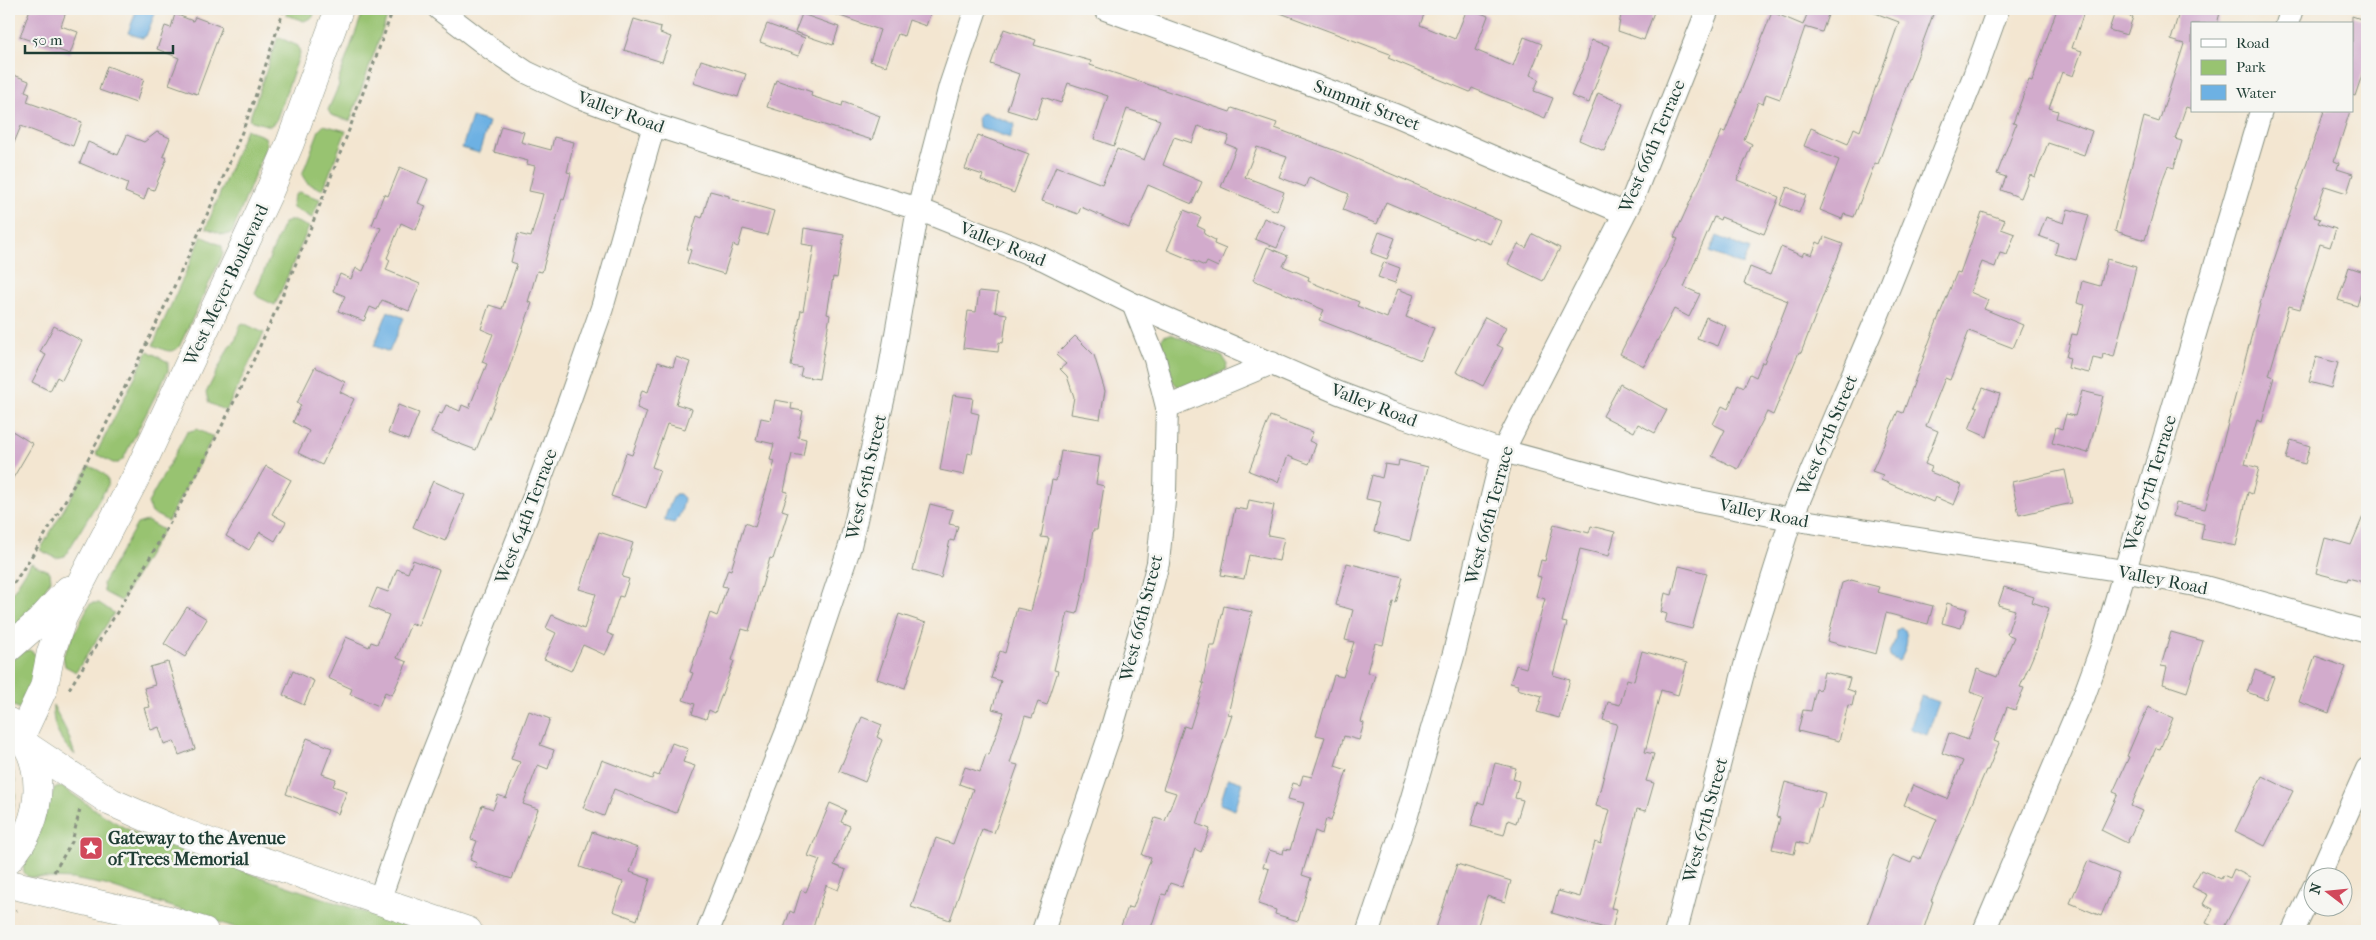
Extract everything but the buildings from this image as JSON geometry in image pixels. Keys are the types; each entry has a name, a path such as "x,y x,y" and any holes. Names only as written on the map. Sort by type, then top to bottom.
{"main road":[{"name":"West Meyer Boulevard","path":"95,553 141,467 267,196 290,143 338,9"},
{"path":"9,648 58,603 95,553"},
{"path":"19,735 44,687 51,652 63,617 95,553"},
{"path":"19,735 119,806 233,851 468,931"},
{"path":"9,858 20,846 33,822 38,797 36,770 19,735"},
{"path":"9,884 170,920 204,931"}],"street":[{"name":"Valley Road","path":"439,9 490,48 526,72 578,97 654,125 918,210 1043,259 1133,304 1383,410 1503,451 1663,494 1791,520 2124,572 2205,587 2367,632"},
{"name":"West 65th Street","path":"708,931 793,716 850,546 889,374 918,210 950,86 976,9"},
{"name":"Summit Street","path":"1105,9 1395,115 1624,213"},
{"name":"West 66th Terrace","path":"1368,931 1407,815 1454,652 1503,451 1624,213 1672,102 1708,9"},
{"name":"West 67th Street","path":"1676,931 1747,658 1791,520 1875,322 1974,76 1998,9"},
{"path":"2289,22 2292,9"},
{"name":"West 67th Terrace","path":"1984,931 2084,696 2104,641 2261,112"},
{"name":"West 64th Terrace","path":"379,901 414,802 526,518 570,400 602,308 654,125"},
{"name":"West 66th Street","path":"1043,931 1109,737 1158,563 1165,491 1167,407 1155,359 1133,304"},
{"path":"1167,407 1272,363"},
{"path":"2322,868 2367,769"},
{"path":"2293,931 2304,908"}],"path":[{"path":"9,590 33,555 89,460 163,312 208,214 244,126 284,9"},
{"path":"68,690 136,584 188,489 247,373 295,266 364,90 393,9"},
{"path":"49,879 72,842 82,802"},
{"path":"9,915 18,909"}],"green space":[{"path":"288,9 315,9 313,17 304,21 286,15"},
{"path":"364,9 390,9 350,121 331,115 328,110 339,85 338,81"},
{"path":"278,37 298,46 300,53 276,121 270,126 249,120"},
{"path":"324,125 346,131 323,190 307,183 302,175 319,130"},
{"path":"246,129 265,137 267,144 232,233 224,235 206,228"},
{"path":"299,192 320,199 312,218 292,207 294,196"},
{"path":"292,220 309,227 275,305 258,297 255,293 284,223"},
{"path":"202,236 222,246 223,254 179,347 173,351 163,350 153,345"},
{"path":"243,323 264,333 226,411 209,403 206,393 230,345 235,342 240,325"},
{"path":"1171,334 1223,357 1227,363 1226,370 1186,390 1180,388 1171,378 1164,362 1161,340 1164,336"},
{"path":"148,351 168,362 168,371 123,459 118,463 113,463 96,454"},
{"path":"197,429 213,437 168,521 152,513 148,503 187,432"},
{"path":"89,466 105,475 108,485 65,556 56,558 40,550"},
{"path":"147,521 163,530 121,601 104,592 103,583 137,524"},
{"path":"31,563 50,572 51,580 26,619 9,636 9,598"},
{"path":"99,603 114,613 76,672 65,666 63,656 89,605"},
{"path":"30,650 39,658 23,710 9,704 9,662 24,651"},
{"path":"53,705 68,734 75,755 58,733 54,720"},
{"path":"9,760 14,775 15,799 9,822"},
{"path":"62,787 113,821 146,838 419,931 246,931 105,885 73,879 28,877 24,873 23,865 39,833 54,788"}],"water":[{"path":"137,9 157,9 146,36 142,38 128,33"},
{"path":"985,113 1015,124 1010,138 979,127 978,117 980,114"},
{"path":"472,117 489,122 479,153 462,148"},
{"path":"1717,236 1749,250 1742,265 1710,252"},
{"path":"388,311 404,318 389,352 374,346"},
{"path":"675,494 680,494 684,498 681,512 674,523 665,521 665,519"},
{"path":"1900,628 1905,630 1907,641 1899,661 1890,657 1889,652 1895,641 1896,631"},
{"path":"1921,696 1939,702 1927,735 1910,729"},
{"path":"1228,778 1243,783 1235,810 1220,804"}],"place":[{"name":"Gateway to the Avenue of Trees Memorial","path":"91,848"}]}
